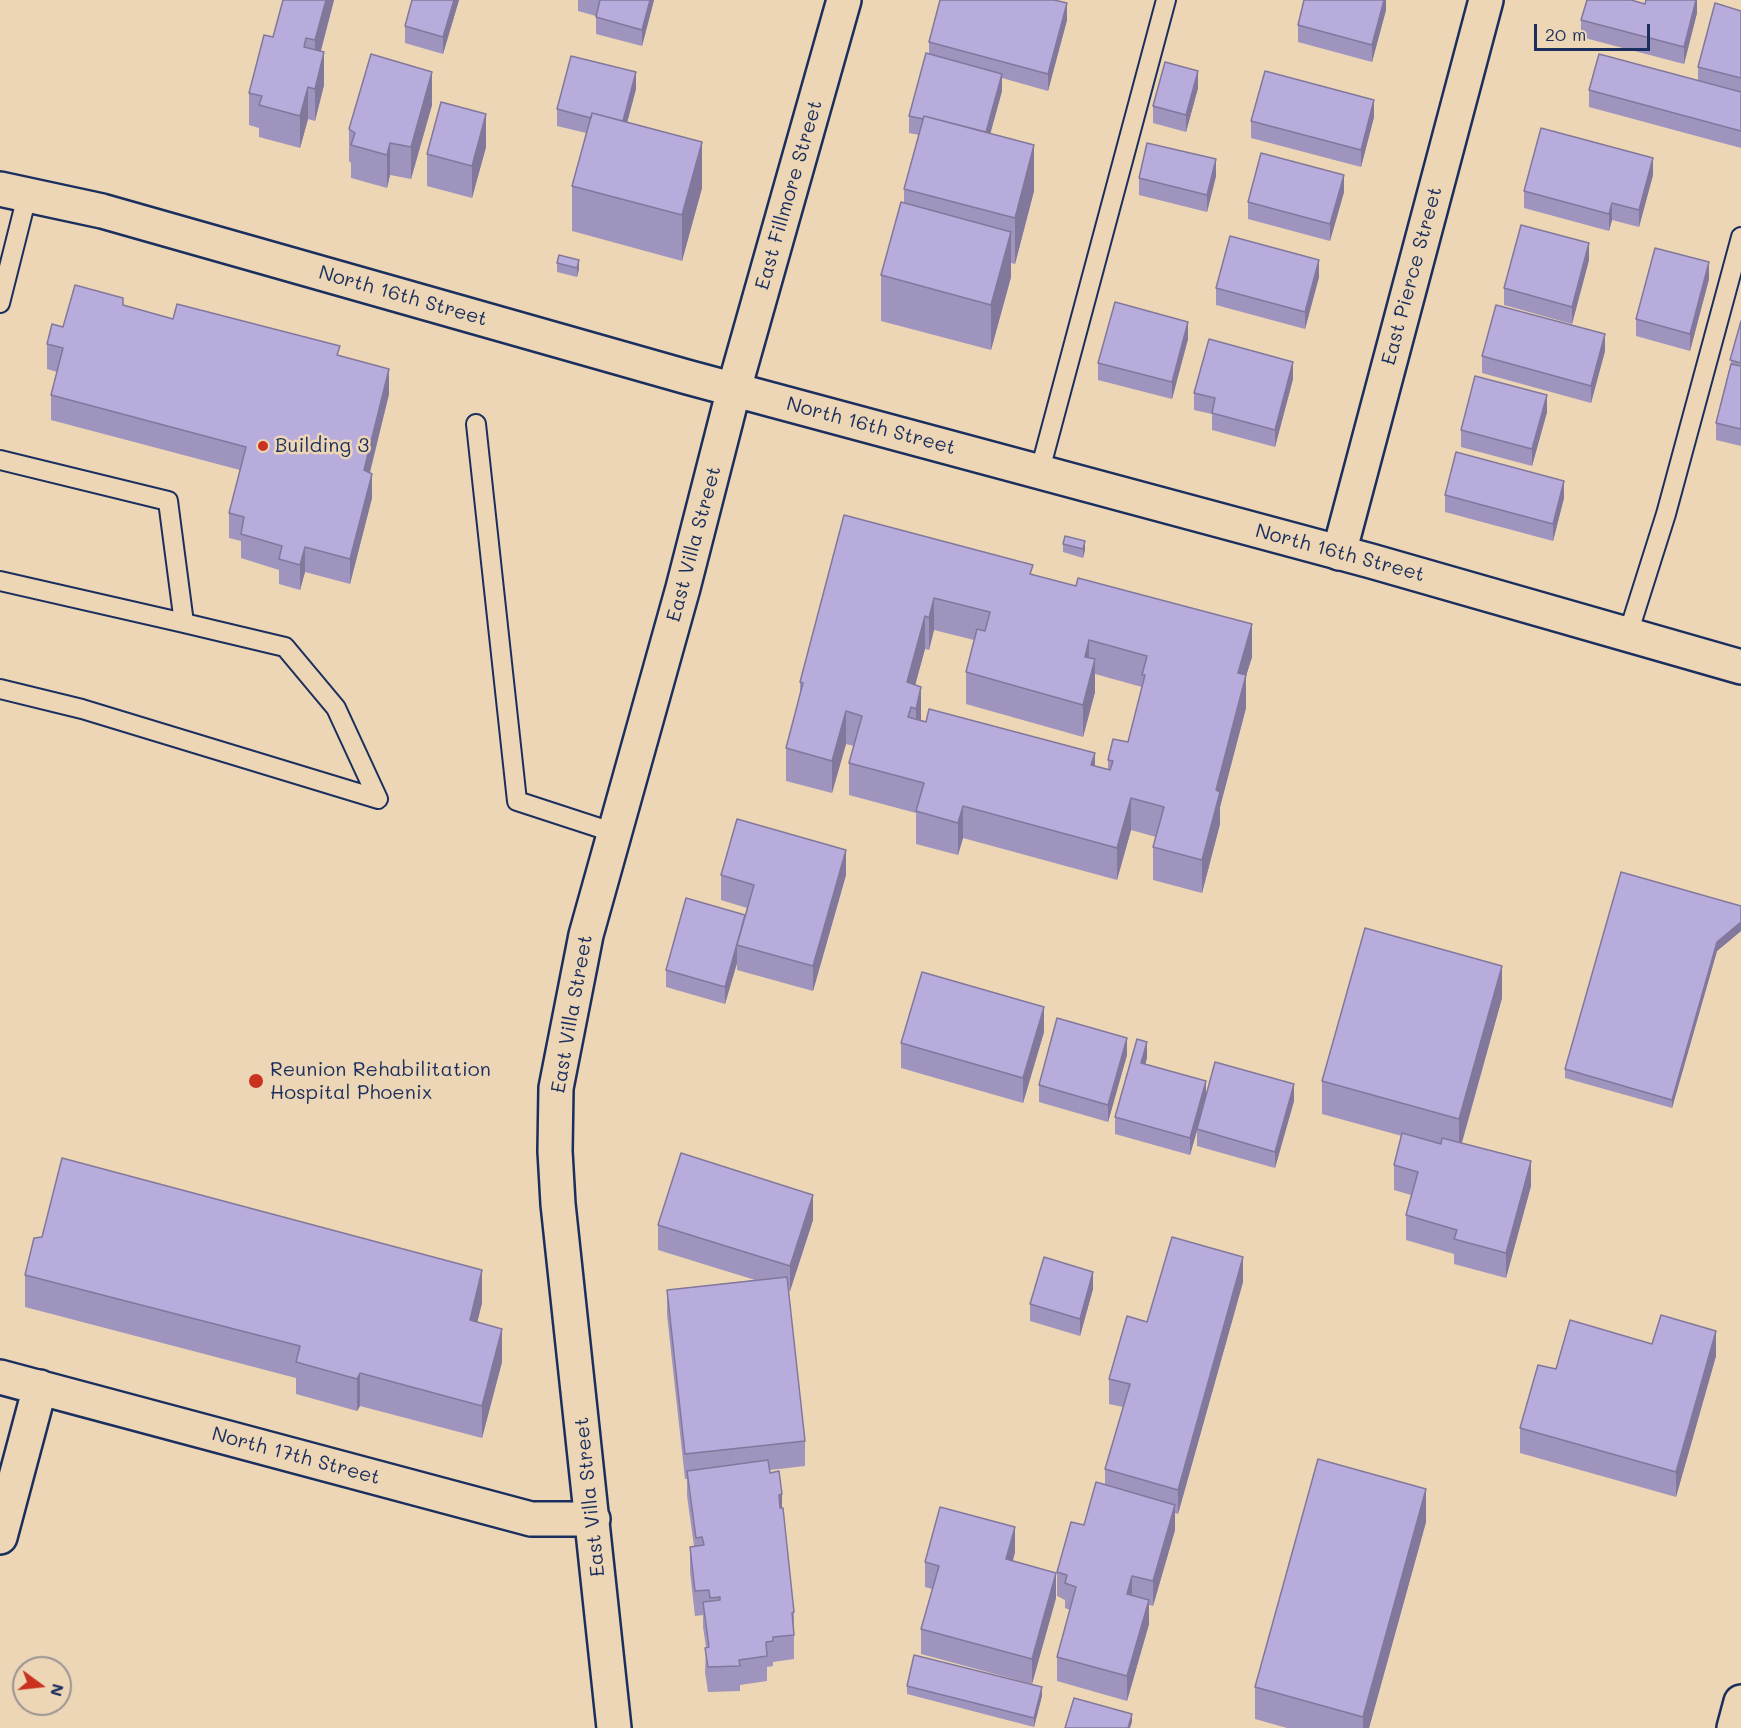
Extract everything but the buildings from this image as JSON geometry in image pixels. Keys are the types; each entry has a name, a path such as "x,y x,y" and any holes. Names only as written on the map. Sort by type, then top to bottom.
{"street":[{"name":"East Fillmore Street","path":"734,389 844,0"},
{"name":"East Pierce Street","path":"1339,553 1486,0"},
{"name":"North 16th Street","path":"14,192 114,215 734,389 1040,470 1339,553 1741,667"},
{"name":"East Villa Street","path":"614,1728 558,1204 555,1151 556,1088 586,935 713,478 734,389"},
{"name":"North 17th Street","path":"0,1377 531,1519 593,1519"},
{"path":"0,1537 40,1387"},
{"path":"1734,1728 1741,1702"}],"lane":[{"path":"1040,470 1166,0"},
{"path":"0,303 14,192"},
{"path":"1628,634 1666,514 1741,237"},
{"path":"476,424 517,801 615,832"},
{"path":"0,460 168,501 184,622"},
{"path":"0,581 285,647 336,708 378,799 82,709 0,689"}],"place":[{"name":"Building 3","path":"263,446"},
{"name":"Reunion Rehabilitation Hospital Phoenix","path":"256,1081"}]}
